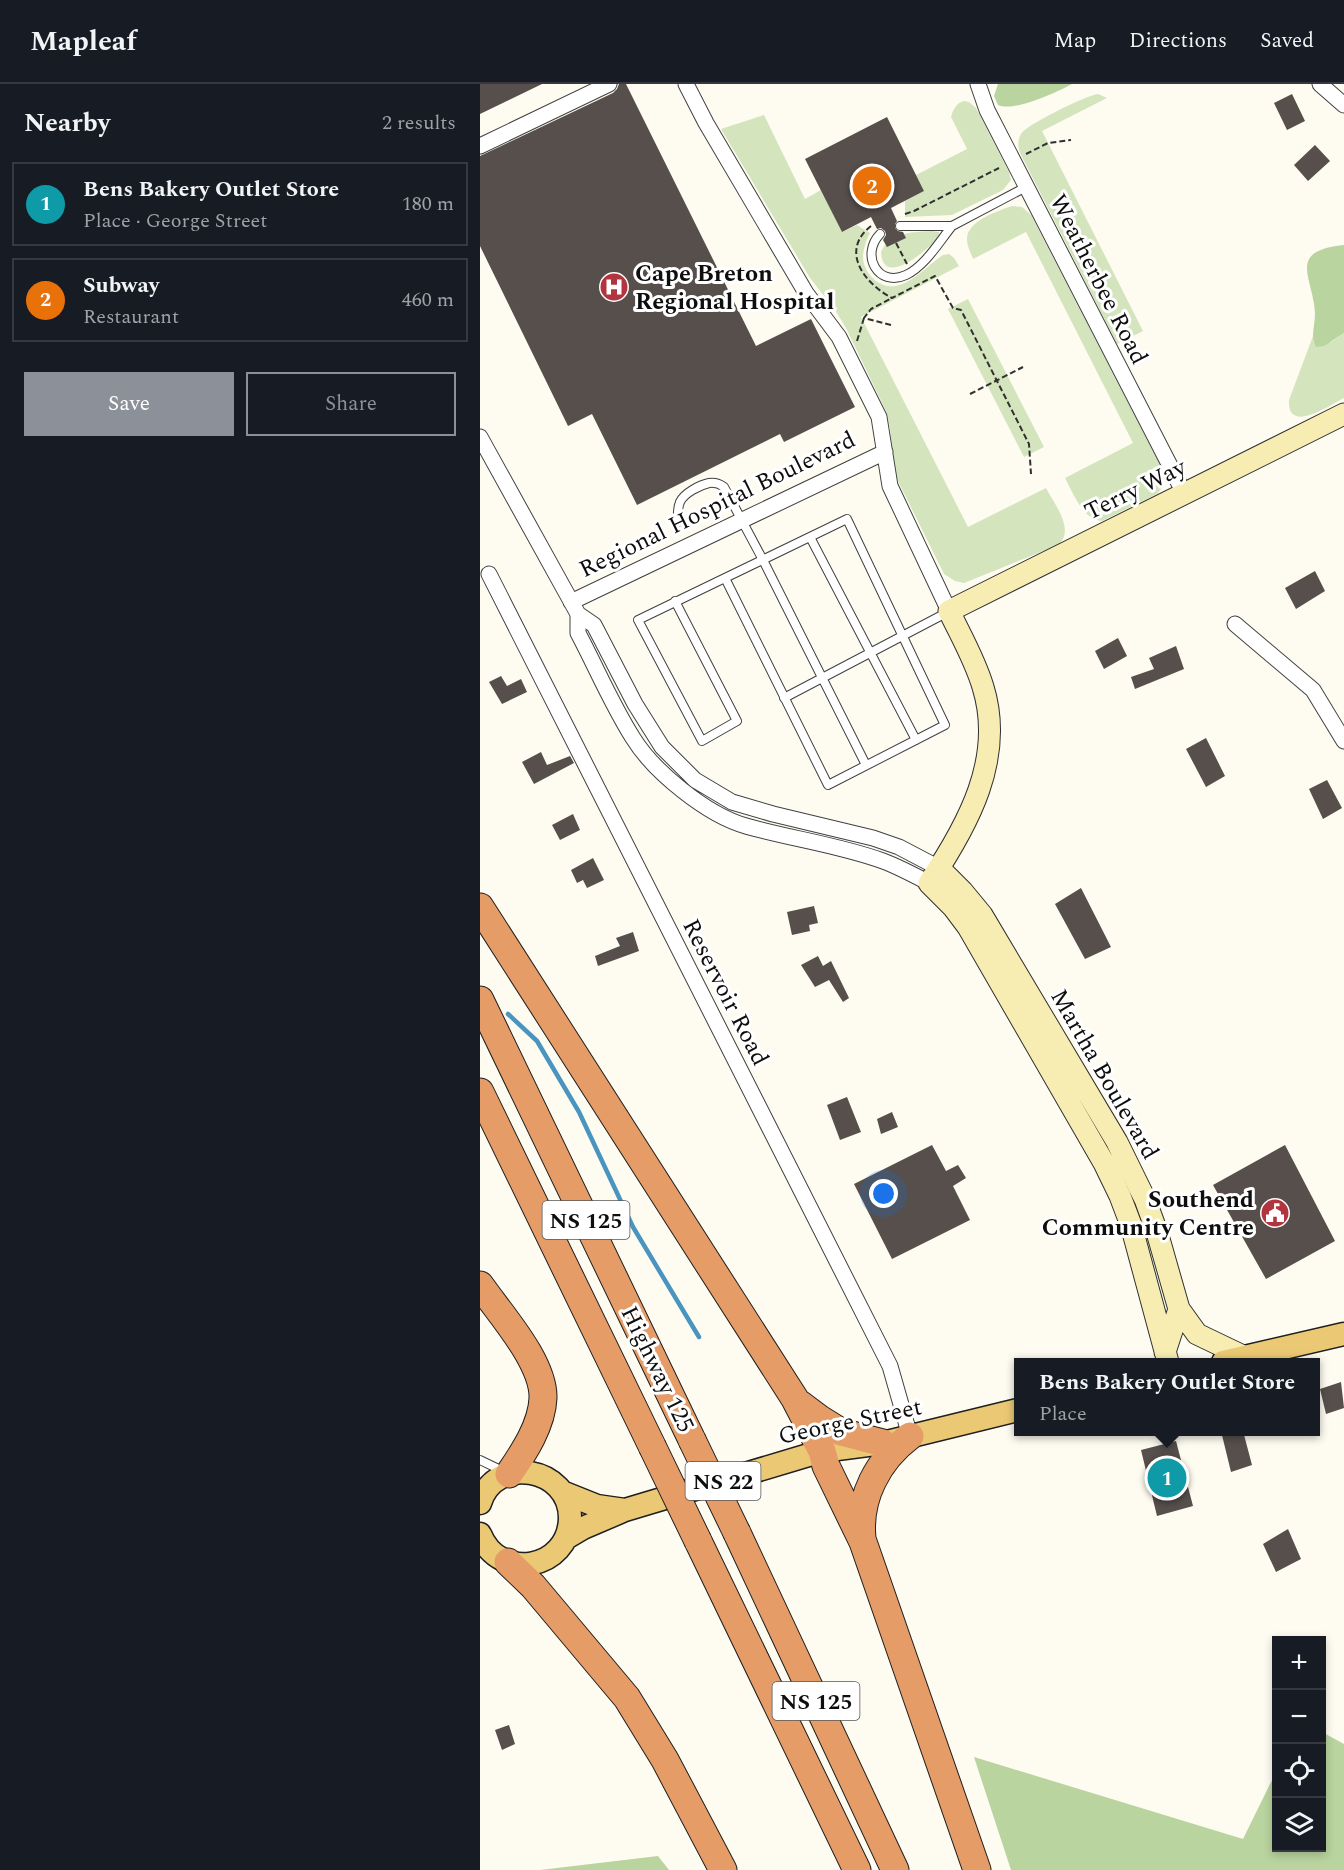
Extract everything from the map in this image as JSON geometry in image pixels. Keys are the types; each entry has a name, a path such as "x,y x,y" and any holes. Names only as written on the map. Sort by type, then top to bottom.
{"highway":[{"path":"480,907 795,1399 822,1451 826,1466 863,1542 977,1870"},
{"name":"Highway 125","path":"480,1000 693,1440 895,1870"},
{"name":"Highway 125","path":"480,1092 857,1870"},
{"path":"480,1285 523,1345 541,1381 543,1398 539,1418 526,1447 509,1474"},
{"path":"795,1399 820,1419 842,1432 882,1443"},
{"path":"863,1542 862,1522 869,1487 881,1466 910,1436"},
{"path":"495,1556 532,1586 627,1698 644,1722 723,1870"}],"main road":[{"path":"1241,1358 1344,1334"},
{"name":"George Street","path":"495,1556 521,1565 535,1563 547,1558 566,1538 625,1510 822,1451 882,1443 1014,1411"},
{"name":"George Street","path":"509,1474 533,1472 544,1476 562,1492 597,1506 625,1510"},
{"path":"480,1498 498,1479 509,1474"},
{"path":"562,1492 568,1503 570,1515 566,1538"},
{"path":"480,1534 495,1556"}],"street":[{"path":"480,146 609,84"},
{"name":"Regional Hospital Boulevard","path":"686,84 706,123 806,293 835,329 847,352 879,417 890,486 949,611"},
{"name":"Weatherbee Road","path":"978,84 983,102 1184,493"},
{"path":"1320,84 1344,105"},
{"name":"Terry Way","path":"949,611 1344,414"},
{"name":"Regional Hospital Boulevard","path":"480,437 575,608 594,625 635,704 662,747 695,780 732,802 873,838 899,847 934,876"},
{"name":"Regional Hospital Boulevard","path":"575,608 741,520 885,452"},
{"name":"Reservoir Road","path":"489,574 890,1366 910,1436"},
{"path":"934,876 962,830 976,800 989,746 989,717 983,687 968,649 949,611"},
{"path":"1234,624 1313,690 1344,741"},
{"name":"Martha Boulevard","path":"934,876 963,892 982,915 1120,1196 1131,1225 1167,1358"},
{"name":"Martha Boulevard","path":"1033,1020 1117,1142 1145,1199 1179,1309 1167,1358"},
{"path":"1179,1309 1197,1334 1245,1357"}],"lane":[{"path":"880,234 871,246 872,261 880,272 888,277 896,278 906,275 920,264 952,226 1026,187"},
{"path":"900,226 952,226"},
{"path":"678,522 678,511 685,495 709,483 717,483 724,487 866,765"},
{"path":"675,601 737,721 702,741 638,620 675,601 848,519 945,725 828,785 725,578"},
{"path":"810,537 916,740"},
{"path":"784,698 949,611"},
{"path":"480,1460 509,1474"}],"path":[{"path":"902,215 1048,143 1071,140"},
{"path":"875,224 863,233 859,241 857,257 859,266 871,284 892,298"},
{"path":"847,352 859,337 864,318 871,309 934,276 953,308 961,310 1029,444 1030,474"},
{"path":"864,318 891,325"},
{"path":"970,394 1023,366"}],"green space":[{"path":"998,84 1072,84 1024,104 1005,106 998,105 994,96"},
{"path":"1098,94 1107,98 1042,131 1143,331 1117,344 1018,146 1021,134 1034,124 1070,105"},
{"path":"964,101 976,108 1011,180 1003,190 952,215 905,217 905,201 924,191 916,175 967,149 951,117 957,105"},
{"path":"764,115 805,199 821,190 842,232 857,225 870,233 863,261 869,273 878,282 890,286 903,284 943,255 949,254 954,258 959,266 861,317 968,527 1046,488 1064,525 1063,539 1058,545 964,583 955,581 944,574 898,481 894,470 886,411 846,328 810,278 721,129"},
{"path":"1012,206 1022,207 1031,215 1165,474 1163,487 1157,494 1102,521 1089,516 1084,511 1065,478 1133,443 1026,232 973,259 968,245 968,233 977,222"},
{"path":"939,232 939,237 917,257 898,267 890,267 884,263 881,252 890,240 903,234"},
{"path":"1344,245 1344,333 1324,346 1316,347 1313,335 1314,301 1307,268 1309,260 1314,253"},
{"path":"968,299 1044,447 1024,457 948,309"},
{"path":"1344,333 1344,398 1310,415 1302,417 1295,415 1290,410 1289,400 1313,336 1314,343 1331,342"},
{"path":"1326,1734 1344,1744 1344,1870 1011,1870 974,1757 1243,1839 1272,1780 1272,1852 1326,1852"},
{"path":"658,1856 669,1870 540,1870"}],"building":[{"path":"480,84 542,84 480,114"},
{"name":"Cape Breton Regional Hospital","path":"619,84 626,84 756,346 811,319 855,407 784,442 780,434 637,505 592,414 568,426 480,246 480,156 613,93"},
{"path":"1292,94 1305,121 1287,130 1274,103"},
{"path":"887,117 924,191 891,208 897,221 895,228 903,232 906,238 887,247 883,240 886,235 885,231 881,228 877,229 871,217 842,232 805,159"},
{"path":"1315,145 1330,161 1308,181 1294,165"},
{"path":"1315,571 1325,591 1296,609 1285,588"},
{"path":"1118,638 1127,656 1104,669 1095,651"},
{"path":"1176,646 1184,669 1135,689 1131,677 1154,669 1149,658"},
{"path":"501,676 507,686 521,679 527,692 502,704 489,682"},
{"path":"1206,738 1225,776 1206,787 1186,749"},
{"path":"541,752 547,765 570,756 574,763 534,784 522,762"},
{"path":"1327,780 1342,808 1323,819 1309,789"},
{"path":"573,814 580,830 560,840 552,825"},
{"path":"593,858 604,880 587,888 583,880 577,883 571,870"},
{"path":"1081,888 1111,947 1085,959 1055,904"},
{"path":"814,906 818,923 809,925 810,931 792,935 787,912"},
{"path":"633,932 639,951 598,966 595,956 620,946 616,938"},
{"path":"818,956 823,966 831,961 849,998 843,1002 829,980 815,987 801,965"},
{"path":"847,1097 861,1132 840,1140 827,1105"},
{"path":"892,1112 898,1127 881,1134 877,1119"},
{"path":"932,1145 946,1171 958,1165 966,1178 953,1186 970,1220 892,1259 854,1184"},
{"name":"Southend Community Centre","path":"1285,1145 1335,1241 1266,1279 1213,1185"},
{"path":"1341,1382 1344,1408 1326,1414 1320,1389"},
{"path":"1222,1436 1244,1436 1252,1465 1231,1472"},
{"path":"1176,1441 1193,1506 1157,1516 1141,1450"},
{"path":"1288,1529 1301,1559 1276,1572 1263,1544"},
{"path":"509,1725 515,1744 502,1750 495,1730"}],"waterway":[{"path":"508,1014 537,1041 579,1112 633,1227 699,1337"}],"place":[{"name":"Subway","path":"872,186"},
{"name":"Cape Breton Regional Hospital","path":"614,287"},
{"name":"Southend Community Centre","path":"1275,1213"},
{"name":"Bens Bakery Outlet Store","path":"1167,1478"}]}
